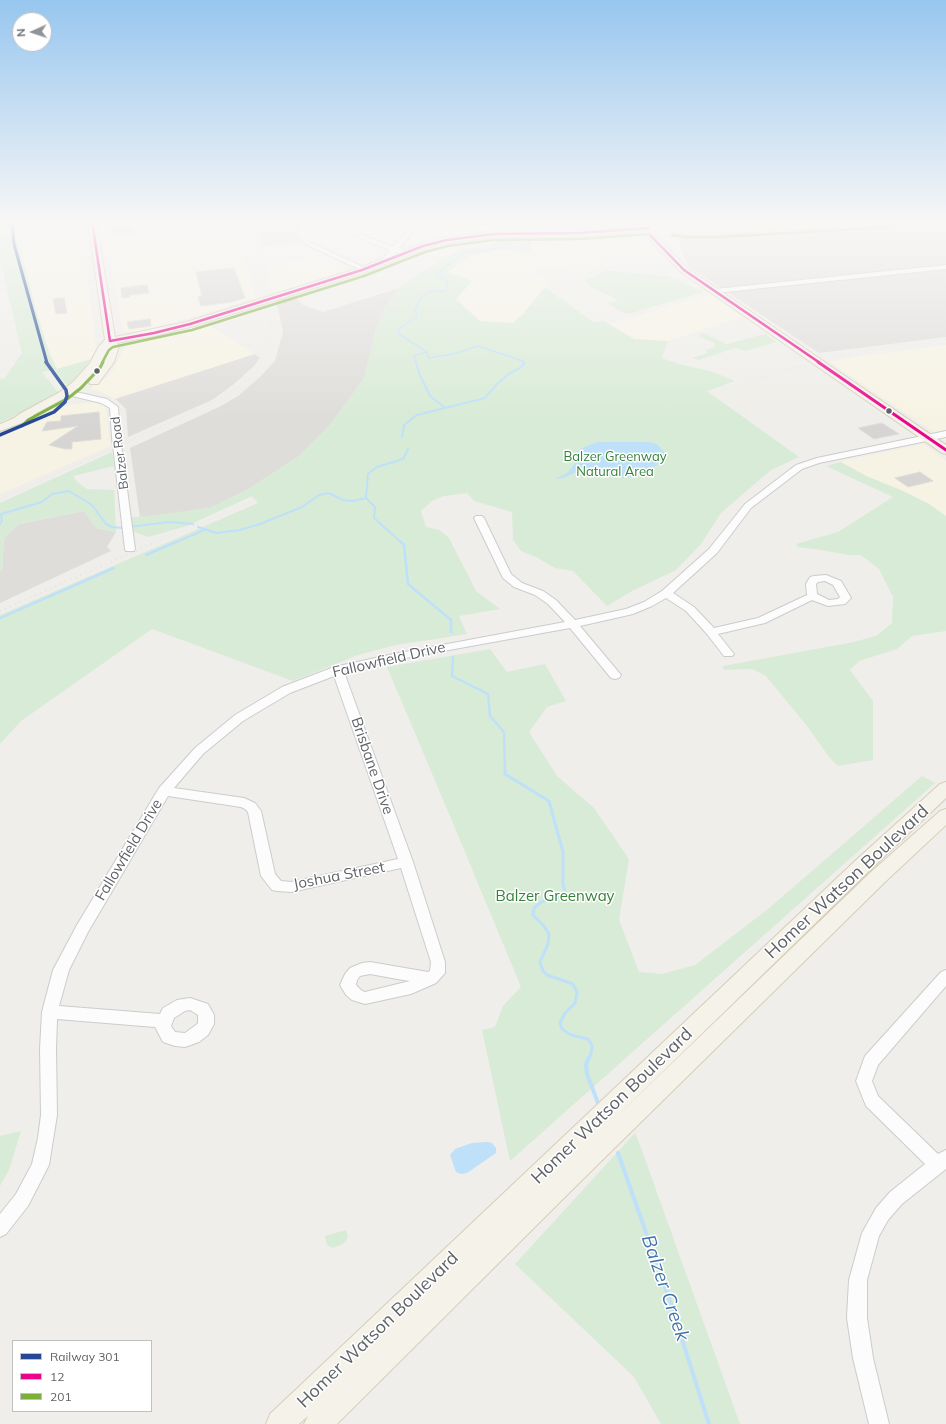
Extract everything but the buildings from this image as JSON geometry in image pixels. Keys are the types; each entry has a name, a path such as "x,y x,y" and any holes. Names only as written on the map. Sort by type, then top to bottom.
{"main road":[{"path":"0,428 36,414 77,391 102,373 109,362 114,346 110,341 104,287"},
{"path":"77,391 95,364 104,346 110,341 190,324 303,287"},
{"path":"710,287 946,450"},
{"path":"109,330 126,334 146,334"},
{"name":"Homer Watson Boulevard","path":"280,1424 862,866 946,788"},
{"name":"Homer Watson Boulevard","path":"318,1424 878,877 946,815"}],"street":[{"path":"715,291 749,287"},
{"name":"Balzer Road","path":"77,391 104,401 114,407 116,438 130,549"},
{"name":"Fallowfield Drive","path":"0,1228 22,1200 40,1164 46,1138 49,1115 48,1049 50,1012 61,970 82,929 164,791 199,751 239,718 286,690 338,670 394,657 629,612 648,604 666,593 700,564 713,551 748,506 799,468 817,461 946,434"},
{"path":"479,518 507,576 518,585 547,598 580,632 616,674"},
{"path":"666,593 690,609 711,632 728,654"},
{"path":"711,632 761,621 812,596"},
{"name":"Brisbane Drive","path":"338,670 406,862 438,962 437,973 431,979"},
{"name":"Joshua Street","path":"164,791 244,803 250,806 254,811 268,876 277,886 291,887 406,862"},
{"path":"880,1424 863,1358 857,1318 858,1280 871,1233 882,1214 896,1198 941,1162 872,1101 864,1081 871,1061 946,976"},
{"path":"50,1012 164,1021"}],"shaded area":[{"path":"30,287 88,287 96,347 91,359 57,369 49,352"},
{"path":"115,287 254,288 255,297 210,312 140,331 128,332 123,330"},
{"path":"272,287 292,287 274,292"},
{"path":"466,287 544,287 522,315 512,324 480,321 456,299"},
{"path":"720,287 946,287 946,337 819,353"},
{"path":"399,288 384,309 375,332 365,378 329,426 298,457 247,490 210,508 140,518 130,448 219,407 238,396 261,376 275,361 283,332 276,299 292,294 303,305 323,312"},
{"path":"710,294 742,317 668,341 634,339 609,324"},
{"path":"206,323 255,354 115,399 99,391 90,389 110,375 125,347 181,332"},
{"path":"946,345 946,440 830,362 860,356"},
{"path":"255,354 260,358 253,367 234,384 212,400 128,437 126,409 115,399"},
{"path":"95,402 106,408 110,446 0,494 0,436 42,420 68,405"},
{"path":"923,444 946,461 946,516 929,504 903,491 866,476 839,462"},
{"path":"84,511 96,528 116,532 107,547 111,551 0,603 0,571 2,571 4,538 19,524"}],"green space":[{"path":"6,287 30,287 49,352 57,369 91,359 67,386 55,370 42,372 58,392 37,406 0,422 0,379 5,378 22,353"},
{"name":"Balzer Greenway Natural Area","path":"466,287 456,299 480,321 513,323 522,315 546,287 593,322 604,321 634,339 668,341 662,358 679,364 713,372 735,381 707,391 799,457 771,470 721,513 701,544 676,570 632,591 607,606 573,571 555,568 536,557 521,551 513,540 512,512 474,501 467,493 444,496 432,501 421,511 426,527 439,530 449,538 476,591 500,609 459,616 467,634 396,645 358,655 293,681 152,629 21,721 0,744 0,615 258,503 252,496 187,526 148,537 132,531 129,518 210,508 247,490 298,457 329,426 364,378 375,332 384,309 399,288"},
{"path":"592,287 694,287 704,292 632,313 624,313 607,303 618,300"},
{"path":"703,333 727,344 765,334 777,342 745,351 735,348 699,360 692,358 708,353 706,350 715,347 714,343 698,336"},
{"path":"112,452 114,466 73,476 77,482 87,489 114,490 116,532 96,528 84,511 19,524 4,538 2,571 0,571 0,503"},
{"path":"841,462 866,476 903,491 929,504 946,516 946,631 912,636 897,649 859,661 850,670 873,701 873,760 838,766 829,757 807,726 766,676 752,669 724,670 723,666 854,642 876,636 892,623 893,597 879,569 861,555 849,555 798,547 796,544 838,532 893,497 826,466"},
{"name":"Balzer Greenway","path":"490,649 507,672 545,664 566,701 547,707 529,732 557,776 594,808 629,859 619,920 639,972 662,974 695,965 768,909 922,776 935,783 510,1161 482,1030 495,1027 503,1006 521,987 387,667"},
{"path":"21,1131 9,1170 0,1186 0,1136"},
{"path":"635,1133 740,1424 661,1424 634,1377 515,1264"},
{"path":"346,1230 348,1238 343,1244 333,1248 327,1245 325,1236"}],"water":[{"path":"597,442 650,442 657,444 665,453 666,460 637,476 621,478 608,476 604,472 593,468 580,470 563,478 555,479 567,473 577,461 575,453 582,448"},
{"path":"472,1143 492,1143 496,1148 496,1153 467,1173 461,1174 456,1172 450,1155 455,1149"}],"waterway":[{"path":"427,352 399,334 398,330 417,316 415,309 422,297 430,291 446,291 447,287"},
{"path":"427,352 428,358 453,354 478,346 523,361 524,363"},
{"path":"416,363 414,356 427,352"},
{"path":"416,362 419,373 430,396 444,407"},
{"path":"402,437 404,425 417,415 485,398 497,384 510,373 520,368 524,364 523,362"},
{"path":"366,498 368,474 377,467 403,459 408,449"},
{"path":"0,524 2,521 1,514 42,502 52,494 69,491 92,505 106,524 112,527 124,528"},
{"path":"198,527 216,533 240,530 260,524 302,507 319,495 329,493 343,500 353,501 366,498"},
{"name":"Balzer Creek","path":"366,498 375,507 374,518 402,543"},
{"path":"129,527 169,522 193,524"},
{"path":"174,543 204,530"},
{"path":"146,555 176,542"},
{"name":"Balzer Creek","path":"402,543 404,545 408,584 451,620 451,632"},
{"path":"0,618 114,568"},
{"name":"Balzer Creek","path":"453,657 452,676 488,694 490,716 504,732 505,771"},
{"name":"Balzer Creek","path":"505,771 505,774 549,801 563,852 563,884 565,892 561,897 541,902 534,908 533,915 544,926 549,934 548,944 540,962 543,971 547,975 573,984 577,992 575,1003 565,1013 560,1023 562,1029 571,1035 588,1039 592,1045 591,1054 588,1059"},
{"name":"Balzer Creek","path":"589,1058 586,1064 587,1074 598,1103"},
{"name":"Balzer Creek","path":"618,1153 668,1295 709,1424"}],"railway":[{"path":"261,363 270,345 271,320 265,287"},
{"path":"812,362 887,347 946,339"},
{"path":"0,499 205,407 241,385 256,370 261,362"},
{"path":"153,543 254,501 334,465 398,444 430,436 481,429 584,422 643,413 682,403 812,362"},
{"path":"807,363 812,362"},
{"path":"0,611 155,542"}],"rail line":[{"name":"301","path":"0,435 54,412 65,402 67,396 66,390 46,362 26,287"}],"transit line":[{"name":"12","path":"102,287 110,341 154,333 190,324 306,287"},
{"name":"201","path":"22,426 28,420 67,399 81,388 100,368 109,350 113,347 192,330 328,287"},
{"name":"12","path":"709,287 946,450"}]}
